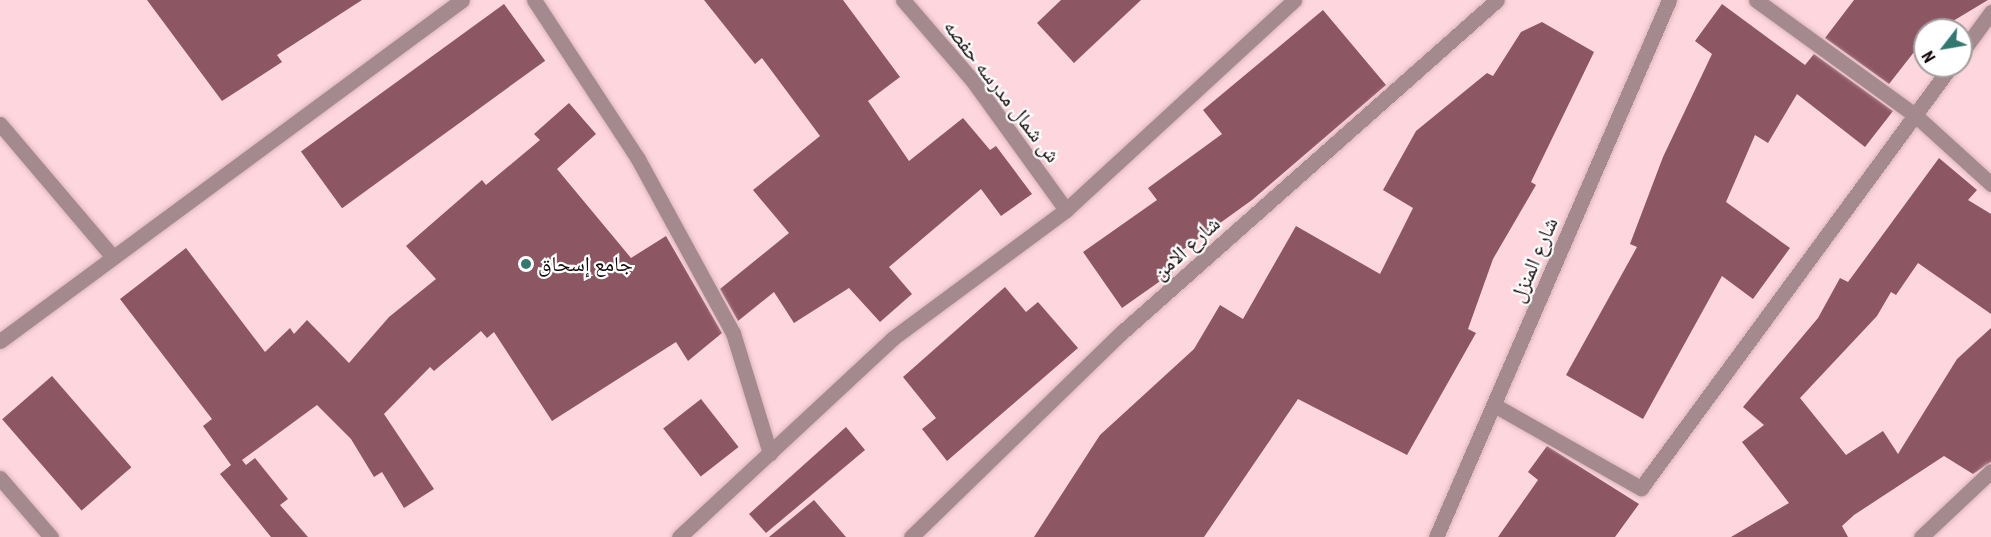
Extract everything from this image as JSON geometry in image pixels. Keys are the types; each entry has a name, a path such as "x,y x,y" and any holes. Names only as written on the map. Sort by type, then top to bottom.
{"street":[{"path":"0,341 112,256 462,0"},
{"path":"534,0 638,159 733,333 770,453"},
{"name":"ش شمال مدرسه حفصه","path":"903,0 973,81 1065,210"},
{"path":"679,537 893,338 1065,210 1294,0"},
{"name":"شارع الامن","path":"911,537 1121,333 1497,0"},
{"name":"شارع المنزل","path":"1436,537 1669,0"},
{"path":"1756,0 1915,115 1991,184"},
{"path":"1973,37 1991,12"},
{"path":"1494,405 1641,488 1942,78"},
{"path":"0,123 112,256"},
{"path":"1921,537 1991,471"},
{"path":"0,478 51,537"}],"building":[{"path":"147,0 362,0 277,55 282,62 222,101"},
{"path":"704,0 843,0 900,77 868,101 909,161 963,118 990,150 996,146 1032,194 1001,216 981,189 889,267 912,294 880,322 849,288 794,323 774,292 738,321 720,289 789,233 753,190 820,136 762,58 755,64"},
{"path":"1061,0 1141,0 1074,63 1037,23"},
{"path":"1854,0 1988,0 1958,18 1913,18 1913,53 1889,84 1825,38"},
{"path":"504,4 545,61 342,208 301,152"},
{"path":"1722,4 1805,65 1814,54 1893,111 1865,147 1797,94 1768,143 1755,135 1726,202 1790,248 1753,299 1722,276 1643,419 1566,375 1637,247 1630,244 1663,157 1712,54 1695,41"},
{"path":"1323,10 1386,85 1252,200 1166,262 1173,272 1122,308 1083,252 1157,200 1148,188 1222,134 1203,110"},
{"path":"1542,22 1594,52 1531,182 1536,185 1493,259 1468,329 1476,333 1407,455 1298,399 1204,537 1034,537 1100,435 1194,349 1220,305 1243,319 1296,226 1380,274 1413,208 1383,190 1416,131 1487,73 1493,76 1521,32"},
{"path":"569,103 596,134 557,169 631,258 666,236 722,333 688,361 676,342 552,421 494,332 487,338 481,331 434,371 430,367 384,414 434,489 404,508 382,472 374,477 351,439 317,405 242,460 246,465 255,458 288,499 280,505 308,537 271,537 220,474 231,465 203,426 212,419 120,299 186,248 265,352 290,328 294,334 307,320 349,363 389,317 436,279 406,246 482,180 486,185 540,140 534,134"},
{"path":"1939,158 1977,190 1968,200 1991,214 1991,314 1918,263 1896,295 1891,292 1877,316 1800,398 1846,455 1883,431 1898,454 1957,359 1991,328 1991,462 1973,474 1944,456 1854,515 1842,526 1848,537 1731,537 1789,503 1742,442 1764,425 1743,407 1818,318 1840,278 1848,282"},
{"path":"1005,287 1026,312 1038,302 1078,348 947,461 922,429 936,418 903,377"},
{"path":"52,376 131,467 82,511 2,419"},
{"path":"701,399 739,447 701,477 663,429"},
{"path":"846,427 865,450 766,533 749,514"},
{"path":"1547,446 1639,504 1615,537 1498,537 1538,480 1528,472"},
{"path":"814,500 846,537 769,537"}],"place":[{"name":"جامع إسحاق","path":"526,264"}]}
